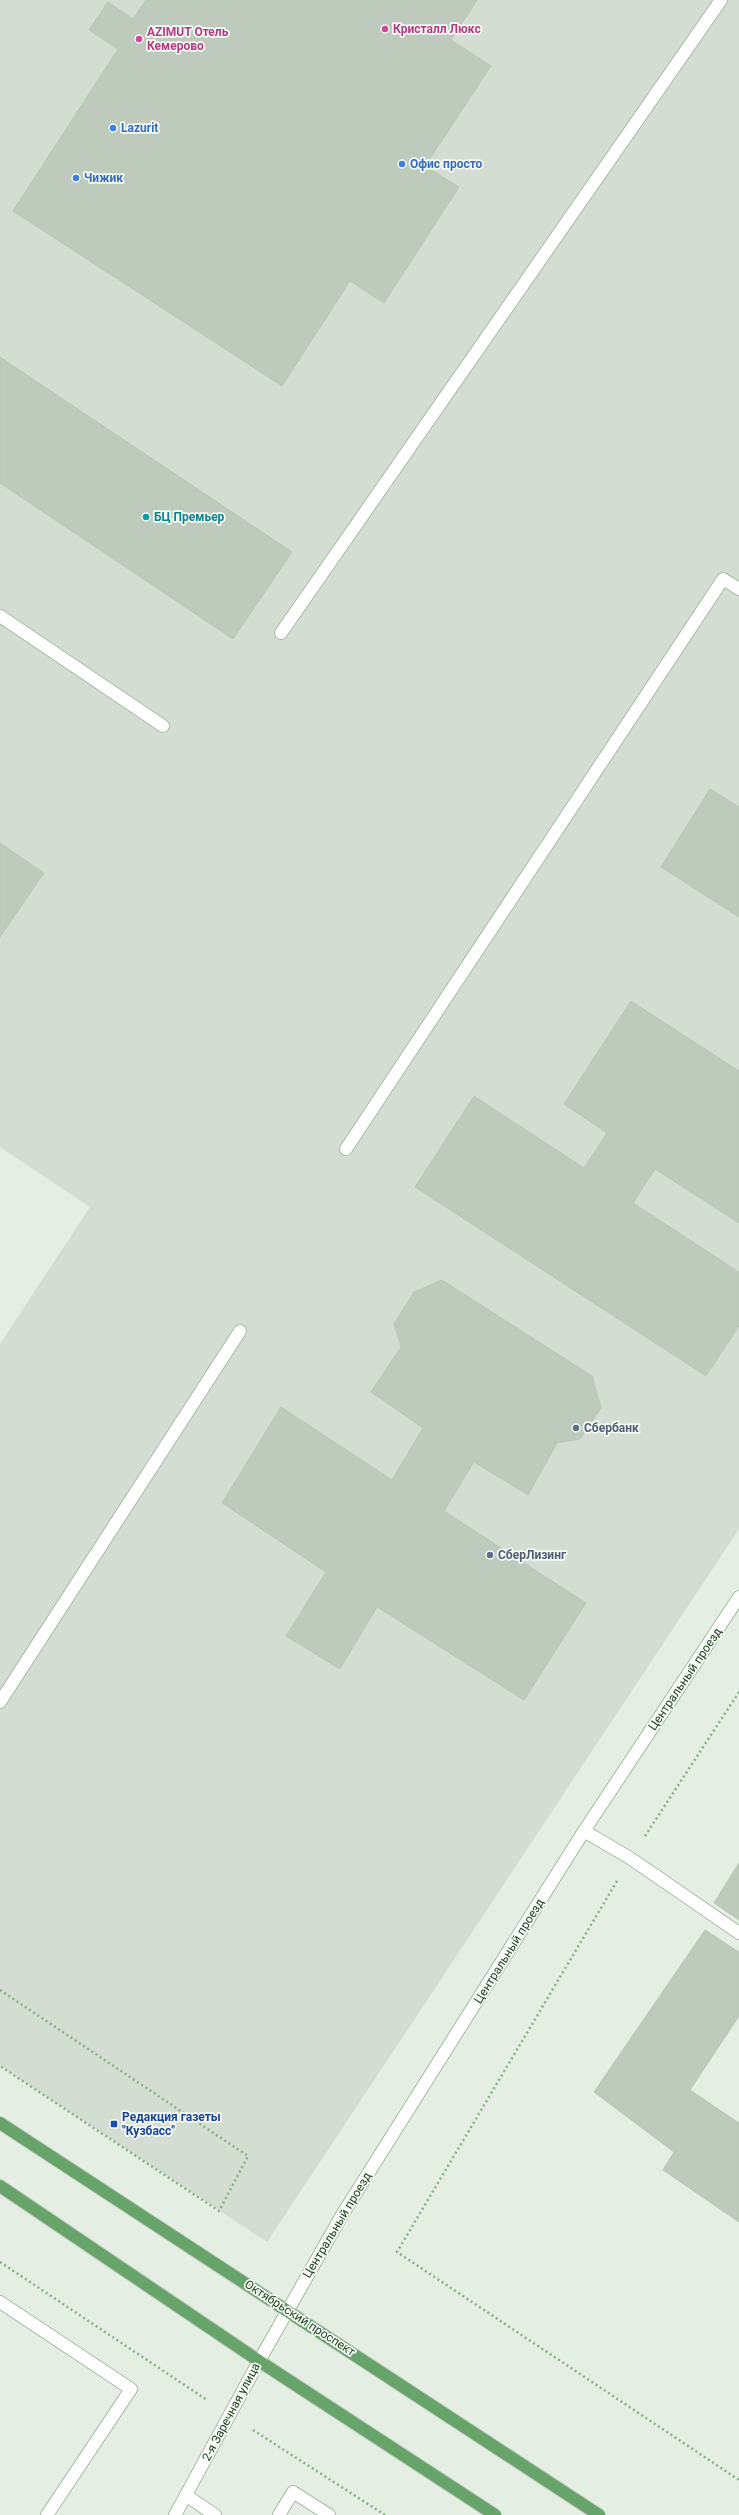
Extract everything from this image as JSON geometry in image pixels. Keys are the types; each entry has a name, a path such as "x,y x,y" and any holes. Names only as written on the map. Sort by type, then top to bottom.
{"main road":[{"name":"Октябрьский проспект","path":"0,2122 599,2515"},
{"path":"0,2186 259,2361 495,2515"}],"street":[{"path":"281,633 721,0"},
{"path":"346,1149 723,579 739,589"},
{"path":"0,616 163,726"},
{"path":"0,1702 240,1331"},
{"name":"Центральный проезд","path":"288,2310 342,2214 584,1831 739,1597"},
{"path":"584,1831 630,1858 739,1933"},
{"path":"0,2302 131,2389 46,2515"},
{"name":"2-я Заречная улица","path":"175,2515 187,2496 229,2416 288,2310"},
{"path":"279,2515 293,2492 328,2515"},
{"path":"187,2496 215,2515"}],"path":[{"path":"739,1692 630,1858 396,2252 739,2480"},
{"path":"0,1990 248,2156 219,2211 0,2066"},
{"path":"0,2262 229,2416 385,2515"}],"shaded area":[{"path":"0,0 739,0 739,1529 267,2242 0,2066 0,1344 90,1207 0,1147"}],"building":[{"path":"146,0 477,0 451,40 491,66 425,166 459,187 384,303 350,281 282,386 13,211 118,49 89,30 108,2 133,19"},
{"name":"БЦ Премьер","path":"0,357 292,552 233,639 0,483"},
{"path":"710,789 739,807 739,917 661,867"},
{"path":"0,843 44,873 0,937"},
{"path":"631,1001 739,1071 739,1223 655,1169 633,1203 739,1272 739,1326 706,1376 415,1187 474,1096 584,1168 607,1133 564,1104"},
{"path":"442,1280 592,1376 601,1408 580,1439 557,1443 528,1495 474,1462 444,1511 586,1603 524,1700 377,1607 340,1669 286,1636 326,1572 222,1503 281,1407 392,1480 423,1428 371,1392 401,1347 394,1324 414,1292"},
{"path":"739,1863 739,1920 714,1903"},
{"path":"705,1930 739,1952 739,2016 690,2090 739,2123 739,2222 663,2170 674,2152 594,2092"}],"place":[{"name":"Кристалл Люкс","path":"385,29"},
{"name":"AZIMUT Отель Кемерово","path":"139,39"},
{"name":"Lazurit","path":"113,128"},
{"name":"Офис просто","path":"402,164"},
{"name":"Чижик","path":"76,178"},
{"name":"БЦ Премьер","path":"146,517"},
{"name":"Сбербанк","path":"576,1428"},
{"name":"СберЛизинг","path":"490,1555"},
{"name":"Редакция газеты \"Кузбасс\"","path":"114,2124"}]}
